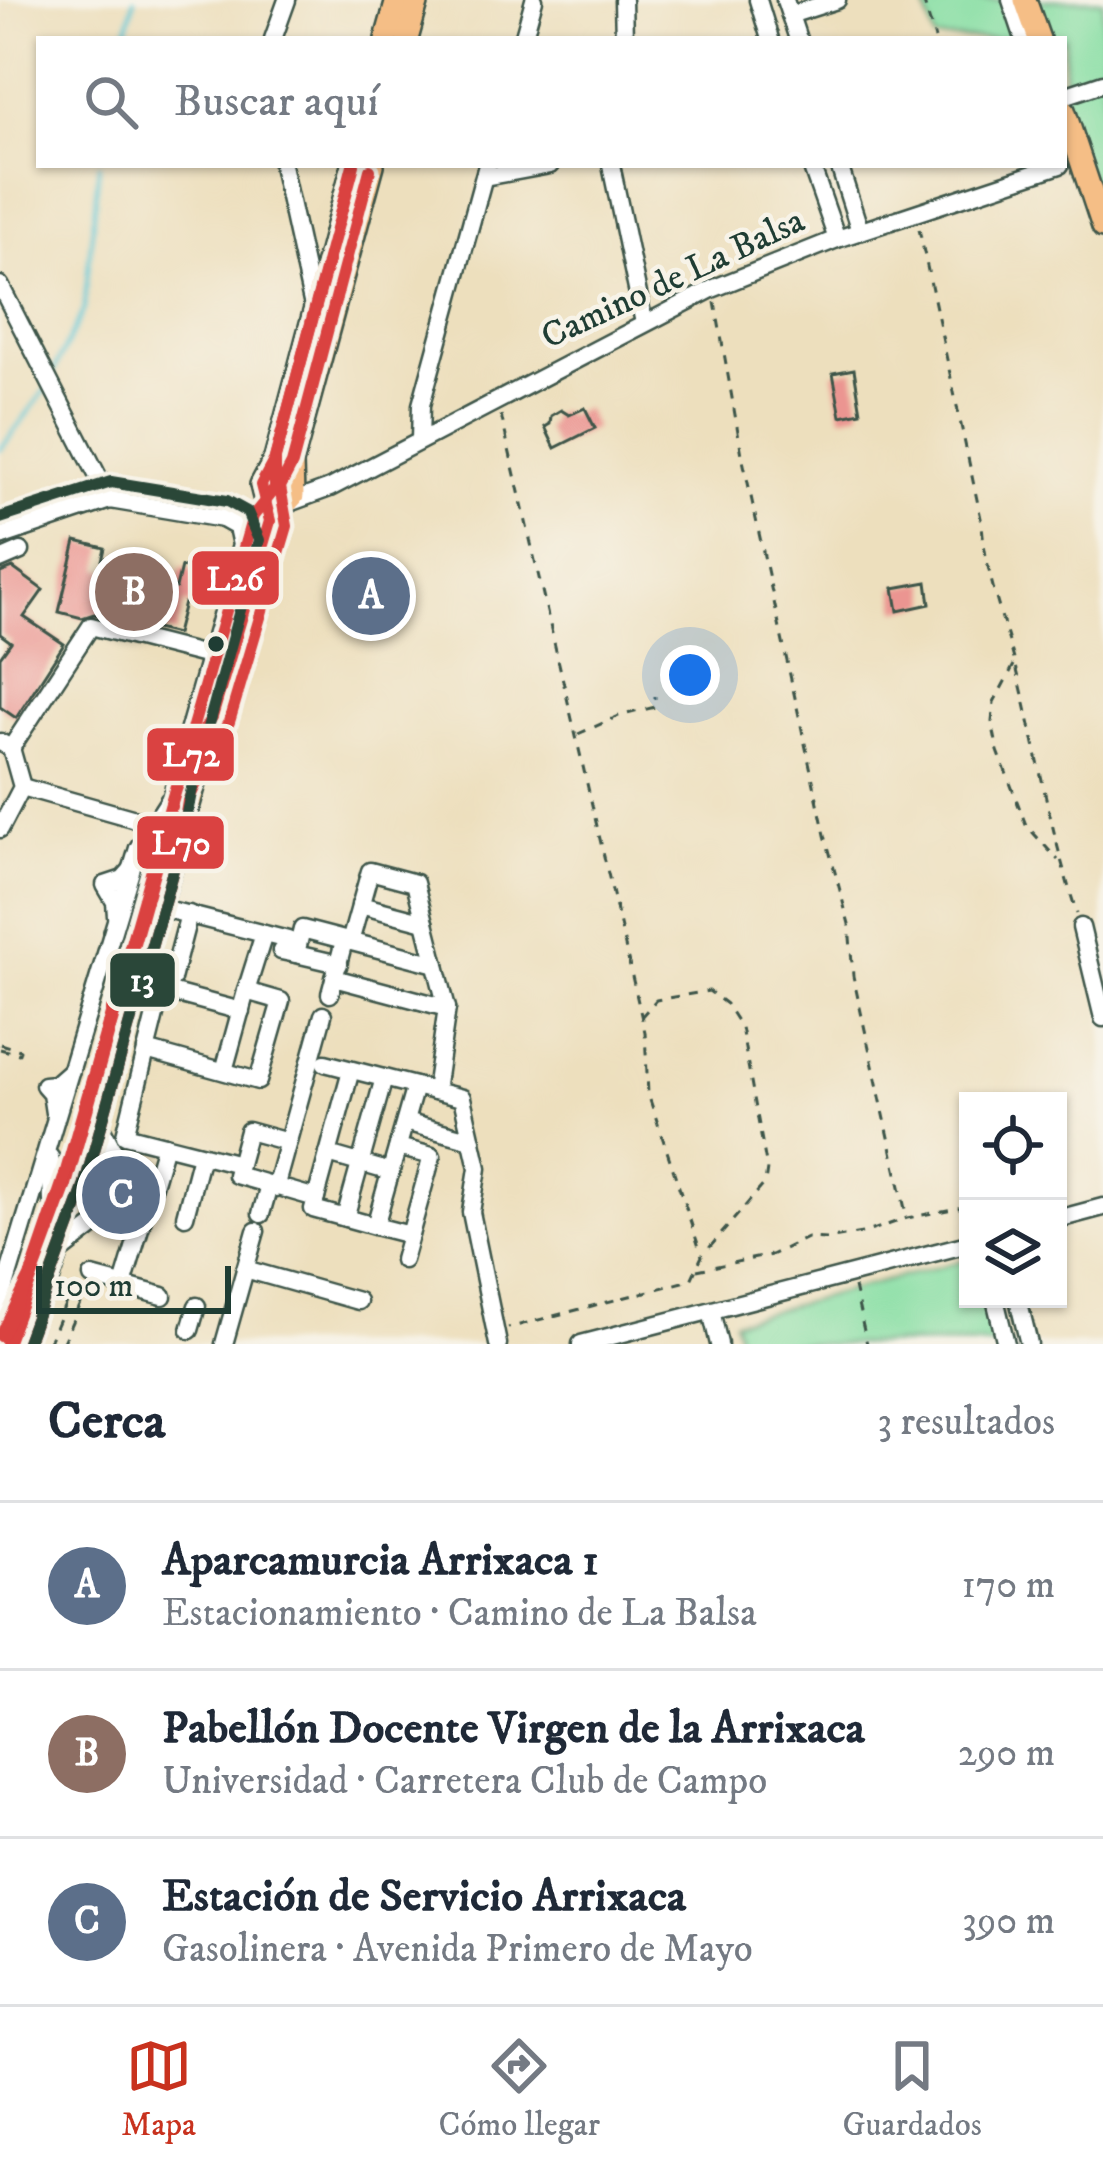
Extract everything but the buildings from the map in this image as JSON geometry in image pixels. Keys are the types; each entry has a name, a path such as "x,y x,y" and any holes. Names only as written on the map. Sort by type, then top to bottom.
{"main road":[{"path":"387,36 397,0"},
{"path":"408,36 418,0"},
{"path":"1025,0 1038,36"},
{"path":"1067,161 1103,227"},
{"path":"17,1344 98,1121 256,568 274,459 352,168"},
{"path":"266,503 372,168"},
{"path":"31,1344 48,1264"}],"street":[{"path":"275,36 287,0"},
{"path":"524,36 533,0"},
{"path":"758,0 769,36"},
{"path":"788,8 836,0"},
{"path":"1011,0 1023,36"},
{"path":"616,2 623,36"},
{"path":"1067,94 1103,83"},
{"path":"283,168 314,313"},
{"path":"420,440 421,405 486,171 518,168"},
{"path":"612,168 644,323"},
{"path":"812,168 837,239"},
{"path":"839,168 860,231"},
{"name":"Camino de La Balsa","path":"266,503 330,488 712,289 837,239 1048,168"},
{"path":"0,285 110,500"},
{"path":"0,537 110,500 266,503"},
{"path":"256,568 250,539 266,503"},
{"path":"212,717 171,796 146,825 134,863 123,879 106,885 115,902 116,923 71,1070 55,1084 44,1085 50,1093 51,1196 66,1208 171,796 241,545 236,527 266,503"},
{"path":"0,560 21,551"},
{"path":"0,829 22,787 5,745 91,626 205,655"},
{"path":"22,787 146,825"},
{"path":"334,979 370,871 415,883 447,1009 435,1091"},
{"path":"360,905 425,922"},
{"path":"158,907 264,934 292,947 334,979 447,1009"},
{"path":"189,914 166,991 158,1003 125,1136 201,1155 272,1187 316,1198"},
{"path":"1081,927 1103,1018"},
{"path":"292,947 302,929 436,964"},
{"path":"224,1071 264,934"},
{"path":"107,950 120,1043"},
{"path":"166,991 241,1011"},
{"path":"146,1051 258,1081 280,1001 246,991"},
{"path":"224,1344 323,1015"},
{"path":"325,1063 462,1098 478,1168 471,1212 497,1338"},
{"path":"351,1070 313,1209 410,1235"},
{"path":"345,1218 384,1078"},
{"path":"375,1226 415,1086"},
{"path":"98,1121 125,1173"},
{"path":"405,1122 472,1140"},
{"path":"238,1170 248,1131 288,1142"},
{"path":"1,1291 52,1132"},
{"path":"123,1285 165,1145"},
{"path":"398,1147 432,1156 403,1260"},
{"path":"328,1154 391,1172"},
{"path":"185,1216 201,1155"},
{"path":"7,1344 48,1264 35,1187"},
{"path":"0,1328 24,1282 120,1206"},
{"path":"1067,1217 1103,1207"},
{"path":"580,1344 959,1246"},
{"path":"0,1260 17,1248"},
{"path":"245,1269 358,1301"},
{"path":"92,1277 163,1296"},
{"path":"190,1330 197,1306"},
{"path":"997,1308 1006,1344"},
{"path":"1020,1308 1030,1344"},
{"path":"711,1311 719,1344"}],"path":[{"path":"923,0 934,36"},
{"path":"915,216 982,524 983,553 1081,927"},
{"path":"712,289 743,460 849,924 853,976 907,1218"},
{"path":"497,401 641,1017 648,1094 702,1256"},
{"path":"1014,663 994,702 992,722 998,751 1026,825 1061,864"},
{"path":"576,735 655,707 655,696"},
{"path":"497,1338 691,1280 702,1256 765,1183 766,1158 741,1027 726,1004 710,991 656,1000 641,1017"},
{"path":"695,1270 771,1255 807,1238 867,1232 959,1207"},
{"path":"62,1344 92,1277"},
{"path":"852,1280 867,1344"}],"green space":[{"path":"923,0 1011,0 1023,36 934,36"},
{"path":"1025,0 1103,0 1103,226 1067,119 1067,36 1038,36"},
{"path":"959,1261 959,1308 989,1308 998,1344 740,1344 734,1321"}],"waterway":[{"path":"126,36 134,0"},
{"path":"53,373 84,309 99,168"},
{"path":"0,450 46,389"}],"transit line":[{"name":"L72","path":"7,1344 66,1185 177,787 212,717 270,521 261,485 275,459 352,168"},
{"name":"L26","path":"1,1336 30,1277 64,1178 253,516 275,489 275,458 353,168"},
{"name":"L70","path":"26,1344 83,1190 182,838 188,801 229,722 287,526 280,487 292,464 370,170"},
{"name":"13","path":"0,518 111,482 227,501 247,512 259,540 83,1190 26,1344"}],"place":[{"name":"Pabellón Docente Virgen de la Arrixaca","path":"134,592"},
{"name":"Aparcamurcia Arrixaca 1","path":"371,596"},
{"name":"Estación de Servicio Arrixaca","path":"121,1195"}]}
